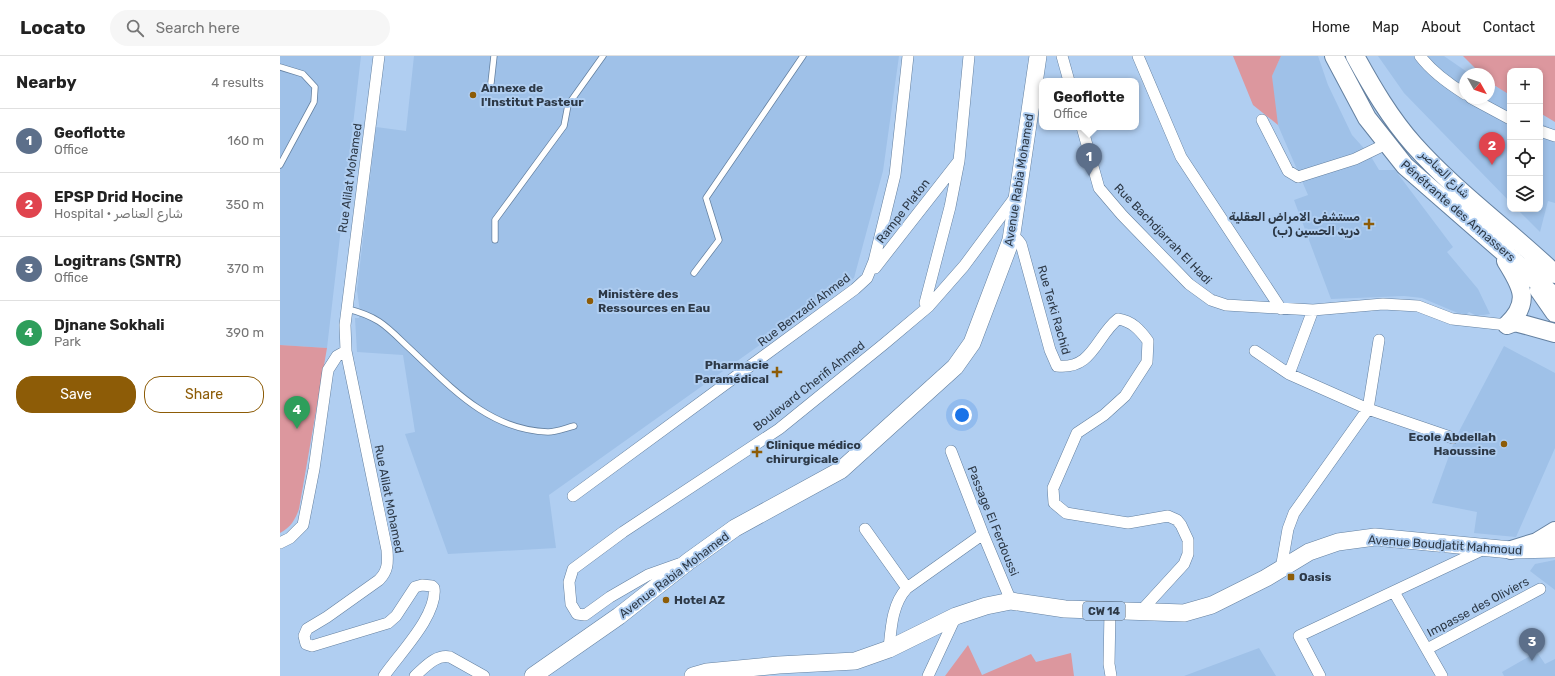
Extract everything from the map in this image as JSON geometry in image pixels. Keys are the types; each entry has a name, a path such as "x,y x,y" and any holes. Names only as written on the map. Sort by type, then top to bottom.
{"highway":[{"name":"Pénétrante des Annassers","path":"1334,56 1367,118 1386,144 1405,166 1497,248 1522,267 1555,297"},
{"name":"شارع العناصر","path":"1355,56 1378,98 1414,144 1479,207 1547,260 1555,274"},
{"path":"1497,248 1518,280 1523,299 1517,316 1507,325"},
{"path":"1522,267 1555,313"},
{"path":"1507,325 1515,322 1555,333"},
{"path":"1511,550 1537,542 1555,531"}],"main road":[{"name":"Avenue Rabia Mohamed","path":"534,676 619,616 689,560 735,528 841,470 954,368 972,343 1011,240 1038,56"},
{"name":"Avenue Boudjatit Mahmoud","path":"693,676 707,672 776,670 855,661 889,649 956,616 986,606 1011,601 1065,609 1184,613 1212,605 1281,569 1309,552 1338,542 1375,538 1511,550 1555,549"}],"street":[{"name":"Rue Alilat Mohamed","path":"379,56 345,325 346,351 387,550 388,566 379,580 327,617 307,629 304,636 306,644 312,646 388,623 396,616 415,587 422,585 432,586 434,588 434,596 430,610 384,676"},
{"name":"Rue Benzadi Ahmed","path":"573,496 855,289 867,278 874,261 896,175 908,56"},
{"path":"969,56 959,160 950,207 925,303 928,307 964,266 1019,192"},
{"path":"1062,56 1068,78"},
{"path":"1138,56 1181,157 1281,309"},
{"path":"1420,56 1451,86 1459,91"},
{"path":"1482,104 1507,117"},
{"path":"1262,120 1288,171 1298,176 1355,159 1386,144"},
{"name":"Rue Bachdjarrah El Hadi","path":"1083,130 1099,188 1122,215 1189,284 1211,300 1226,306 1313,310 1384,304 1418,306 1452,319 1507,325"},
{"path":"1543,132 1555,136"},
{"name":"Rampe Platon","path":"867,278 959,160"},
{"name":"Rue Terki Rachid","path":"1011,240 1018,240 1021,244 1050,350 1057,366 1067,367 1085,359 1093,351 1109,326 1118,319 1128,321 1139,329 1148,341 1147,362 1125,396 1104,415 1078,433 1053,488 1054,503 1066,514 1128,522 1168,516 1177,520 1181,525 1188,540 1188,554 1184,564 1141,611"},
{"name":"Boulevard Cherifi Ahmed","path":"689,560 648,575 610,597 585,615 577,614 571,604 569,582 573,569 623,532 779,428 928,307"},
{"path":"1289,374 1313,310"},
{"path":"1281,569 1288,529 1294,512 1368,409 1379,340"},
{"path":"280,543 290,538 303,525 314,469 328,370 337,356 346,351"},
{"path":"1255,351 1289,374 1368,409 1453,438"},
{"name":"Passage El Ferdoussi","path":"951,451 982,534 1011,601"},
{"path":"865,529 907,588"},
{"path":"889,649 896,609 901,595 907,588 982,534"},
{"path":"1320,676 1299,636 1486,548"},
{"name":"Impasse des Oliviers","path":"1427,649 1540,589"},
{"path":"1394,592 1442,676"},
{"path":"1110,611 1109,664 1111,676"},
{"path":"928,676 956,616"},
{"path":"415,676 431,662 445,656 450,657 484,676"}],"lane":[{"path":"491,83 494,56"},
{"path":"495,240 495,220 564,126 568,105 603,56"},
{"path":"694,273 719,240 706,198 803,56"},
{"path":"280,67 303,74 315,87 314,102 280,165"},
{"path":"348,309 379,319 468,403 488,416 518,426 548,432 574,426"}],"shaded area":[{"path":"280,56 361,56 327,348 280,345"},
{"name":"Ministère des Ressources en Eau","path":"414,56 899,56 883,171 854,278 549,495 556,548 448,554 405,434 415,432 403,355 357,352 355,318 359,318 360,312 357,290 376,127 406,131"},
{"path":"1233,56 1281,56 1272,76 1278,125 1253,105"},
{"name":"مستشفى الامراض العقلية دريد الحسين (ب)","path":"1281,56 1318,56 1328,85 1352,135 1370,155 1379,170 1395,170 1453,247 1447,252 1478,289 1490,314 1477,316 1469,312 1465,316 1422,298 1404,296 1331,299 1294,200 1308,195 1274,116 1272,75"},
{"path":"1378,56 1444,56 1461,68 1459,68 1459,104 1495,104 1495,86 1507,91 1507,199 1404,93"},
{"path":"1463,56 1555,56 1555,122 1543,115 1543,68 1507,68 1507,93 1495,86 1495,68 1475,68"},
{"path":"1543,124 1555,130 1555,203 1548,201 1540,232 1520,212 1543,212"},
{"path":"280,345 327,348 299,509 292,523 280,533"},
{"name":"Ecole Abdellah Haoussine","path":"1504,346 1555,373 1555,448 1516,537 1474,533 1477,512 1432,503 1455,439"},
{"path":"1555,560 1555,590 1530,571 1535,564"},
{"path":"968,645 982,675 1031,654 1036,662 1071,653 1074,676 945,676"},
{"path":"1259,648 1276,676 1184,676"},
{"path":"1537,652 1545,664 1555,659 1555,676 1504,676 1502,672"}],"place":[{"name":"Annexe de l'Institut Pasteur","path":"473,95"},
{"name":"EPSP Drid Hocine","path":"1492,165"},
{"name":"Geoflotte","path":"1089,176"},
{"name":"مستشفى الامراض العقلية دريد الحسين (ب)","path":"1369,224"},
{"name":"Ministère des Ressources en Eau","path":"590,301"},
{"name":"Pharmacie Paramédical","path":"777,372"},
{"name":"Djnane Sokhali","path":"297,429"},
{"name":"Ecole Abdellah Haoussine","path":"1504,444"},
{"name":"Clinique médico chirurgicale","path":"757,452"},
{"name":"Oasis","path":"1291,577"},
{"name":"Hotel AZ","path":"666,600"},
{"name":"Logitrans (SNTR)","path":"1532,661"}]}
